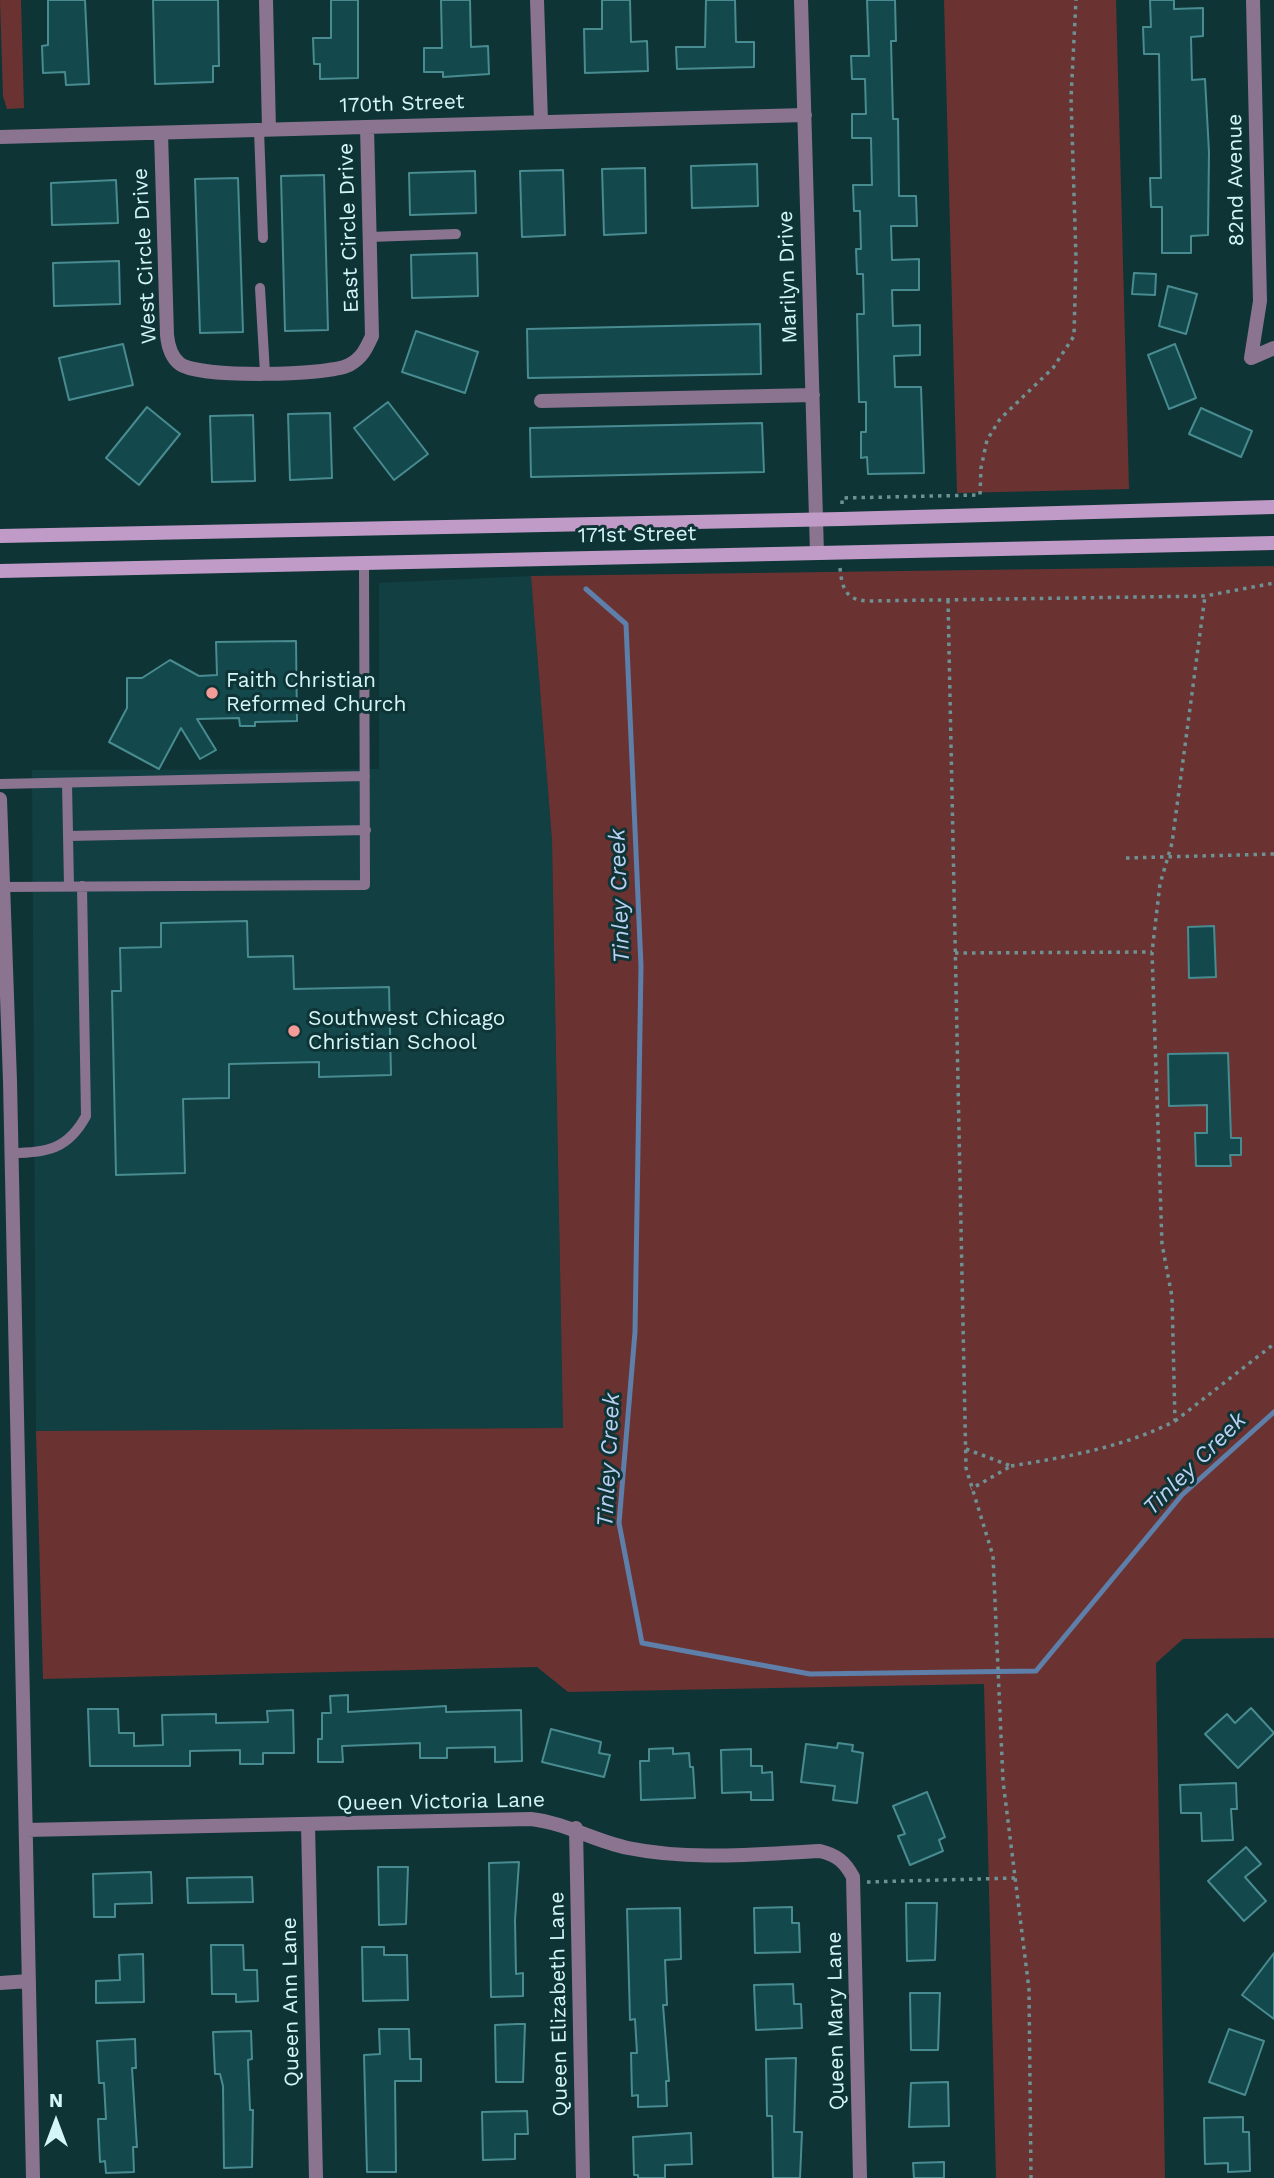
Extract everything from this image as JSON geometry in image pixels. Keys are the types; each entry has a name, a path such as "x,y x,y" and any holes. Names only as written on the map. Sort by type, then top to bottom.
{"street":[{"path":"264,129 266,0"},
{"path":"537,0 541,121"},
{"name":"Marilyn Drive","path":"801,0 817,553"},
{"name":"82nd Avenue","path":"1253,0 1260,301 1251,358 1274,348"},
{"name":"170th Street","path":"0,137 805,115"},
{"name":"East Circle Drive","path":"268,373 339,369 360,358 372,336 367,127"},
{"name":"West Circle Drive","path":"161,133 167,335 171,354 178,363 200,372 268,373"},
{"path":"541,401 813,395"},
{"name":"171st Street","path":"0,536 817,520 1274,507"},
{"name":"171st Street","path":"0,571 1274,543"},
{"path":"0,799 5,1082 12,1153 33,2178"},
{"name":"Queen Victoria Lane","path":"26,1830 531,1819 576,1828 625,1848 689,1857 820,1851 834,1854 846,1864"},
{"name":"Queen Ann Lane","path":"308,1825 316,2178"},
{"name":"Queen Elizabeth Lane","path":"576,1828 583,2178"},
{"name":"Queen Mary Lane","path":"846,1864 853,1884 860,2178"},
{"path":"0,1983 29,1981"}],"lane":[{"path":"263,238 264,129"},
{"path":"369,237 456,234"},
{"path":"260,288 268,373"},
{"path":"3,887 365,885 364,561"},
{"path":"0,784 365,776"},
{"path":"67,783 69,886"},
{"path":"68,836 366,830"},
{"path":"12,1153 40,1153 55,1147 78,1131 86,1116 82,886"}],"path":[{"path":"842,498 980,495 981,468 987,440 1000,419 1053,368 1074,336 1076,258 1071,98 1076,0"},
{"path":"840,567 843,589 855,600 1205,596 1274,583"},
{"path":"1175,1421 1172,1297 1162,1244 1152,952 1160,884 1169,854 1205,596"},
{"path":"948,600 966,1449 971,1489 990,1536 993,1556 1003,1781 1029,1989 1031,2178"},
{"path":"1126,858 1169,854 1274,854"},
{"path":"955,953 1152,952"},
{"path":"971,1489 1011,1466 1070,1456 1136,1438 1175,1421 1219,1390 1274,1344"},
{"path":"966,1449 1011,1466"},
{"path":"853,1884 1016,1878"}],"shaded area":[{"path":"0,0 21,0 24,108 7,109 3,96"},
{"path":"944,0 1116,0 1129,489 957,493"},
{"path":"1274,566 1274,1638 1183,1639 1156,1663 1165,2178 996,2178 984,1684 568,1692 537,1667 43,1679 36,1431 563,1428 552,841 531,576"},
{"name":"Southwest Chicago Christian School","path":"531,576 552,841 563,1428 36,1431 32,770 379,769 379,583"}],"building":[{"path":"48,0 85,0 89,84 66,85 65,72 43,73 42,46 48,45"},
{"path":"153,0 218,0 219,66 213,66 213,82 155,84"},
{"path":"331,0 358,0 358,78 320,79 320,64 314,64 313,38 331,38"},
{"path":"441,0 470,0 471,47 488,46 489,74 443,77 443,72 424,72 424,48 442,48"},
{"path":"602,0 630,0 631,42 647,41 648,71 585,73 584,29 602,29"},
{"path":"706,0 735,0 736,42 754,42 754,67 677,69 676,47 705,47"},
{"path":"867,0 895,0 896,41 891,41 893,119 898,119 899,196 916,196 917,226 891,226 892,260 919,259 919,290 892,290 893,326 920,325 920,355 894,356 895,387 921,387 924,473 868,474 867,457 861,458 861,432 866,432 866,402 859,402 857,314 864,314 863,274 857,274 856,249 861,249 860,211 854,211 853,185 872,185 871,138 852,138 852,114 866,114 865,79 852,79 851,56 869,56"},
{"path":"1150,0 1174,0 1174,9 1203,8 1203,36 1191,37 1192,80 1205,79 1209,152 1208,235 1191,236 1191,253 1162,253 1162,207 1151,207 1150,178 1161,178 1159,54 1144,54 1143,27 1151,27"},
{"path":"757,164 758,206 692,208 691,166"},
{"path":"645,168 646,233 604,235 602,169"},
{"path":"563,170 565,235 522,237 520,171"},
{"path":"475,171 476,213 410,215 409,173"},
{"path":"324,175 328,330 285,331 281,176"},
{"path":"238,178 243,332 200,333 195,179"},
{"path":"116,180 118,223 52,225 51,183"},
{"path":"477,253 478,296 412,298 411,255"},
{"path":"119,261 120,304 54,306 53,263"},
{"path":"1134,273 1156,274 1155,295 1132,294"},
{"path":"1168,286 1197,294 1186,334 1159,326"},
{"path":"760,324 761,374 528,378 527,329"},
{"path":"416,331 478,352 465,393 402,372"},
{"path":"123,344 133,385 69,400 59,358"},
{"path":"1175,344 1196,398 1169,409 1148,355"},
{"path":"388,402 428,454 394,480 354,428"},
{"path":"147,407 180,434 139,485 106,458"},
{"path":"1201,408 1252,431 1241,457 1189,434"},
{"path":"330,413 332,478 290,480 288,414"},
{"path":"253,415 255,481 212,482 210,416"},
{"path":"762,423 764,472 531,477 530,428"},
{"name":"Faith Christian Reformed Church","path":"296,641 297,721 255,722 255,726 240,726 239,718 197,719 216,750 200,759 181,728 159,769 109,742 127,708 127,678 142,678 170,660 199,676 217,675 216,642"},
{"path":"247,921 248,957 293,956 294,989 389,987 391,1075 319,1077 319,1062 229,1064 229,1098 183,1099 185,1173 116,1175 112,991 121,991 120,948 161,947 161,923"},
{"path":"1214,926 1216,977 1189,978 1188,927"},
{"path":"1228,1053 1231,1138 1241,1138 1241,1155 1230,1155 1231,1166 1196,1166 1195,1133 1207,1133 1207,1105 1169,1106 1168,1054"},
{"path":"348,1695 348,1712 446,1706 446,1712 521,1710 522,1761 495,1762 495,1747 447,1748 447,1758 420,1758 420,1743 342,1746 343,1762 318,1762 318,1739 322,1739 322,1713 331,1713 330,1696"},
{"path":"1251,1708 1274,1733 1238,1768 1205,1734 1227,1714 1235,1723"},
{"path":"88,1709 118,1709 119,1733 134,1733 134,1746 163,1745 162,1715 216,1714 216,1723 268,1722 267,1711 293,1710 294,1753 263,1753 263,1764 240,1764 240,1750 190,1751 190,1766 90,1766"},
{"path":"551,1729 601,1742 599,1753 610,1755 604,1777 542,1762"},
{"path":"838,1743 853,1745 852,1751 863,1753 857,1803 833,1800 835,1786 801,1782 806,1744 837,1748"},
{"path":"673,1748 673,1754 689,1753 690,1767 693,1767 695,1798 641,1800 640,1761 649,1761 649,1749"},
{"path":"751,1749 751,1766 762,1766 762,1773 772,1772 773,1800 751,1800 751,1792 722,1793 721,1750"},
{"path":"1236,1783 1237,1809 1231,1809 1233,1840 1202,1841 1201,1813 1181,1813 1180,1785"},
{"path":"927,1792 945,1837 939,1840 943,1851 910,1865 898,1836 905,1834 893,1806"},
{"path":"1246,1847 1261,1864 1245,1877 1266,1901 1244,1921 1208,1881"},
{"path":"519,1862 515,1920 516,1974 523,1973 523,1996 491,1997 489,1863"},
{"path":"378,1867 408,1867 406,1924 379,1925"},
{"path":"151,1872 152,1903 115,1904 115,1917 94,1917 93,1874"},
{"path":"252,1877 253,1902 188,1903 187,1878"},
{"path":"906,1903 937,1903 935,1960 907,1961"},
{"path":"792,1907 792,1923 799,1923 800,1952 755,1953 754,1908"},
{"path":"680,1908 681,1959 665,1960 667,2005 663,2005 669,2081 666,2081 667,2106 638,2107 638,2095 632,2096 631,2053 637,2053 635,2019 630,2020 627,1909"},
{"path":"211,1945 243,1945 244,1970 257,1970 258,2001 236,2002 236,1994 212,1994"},
{"path":"362,1947 384,1947 384,1955 407,1955 408,2000 363,2001"},
{"path":"1274,1953 1274,2019 1242,1995"},
{"path":"143,1954 144,2002 96,2003 96,1981 120,1980 119,1955"},
{"path":"793,1984 794,2004 801,2004 802,2028 756,2030 754,1985"},
{"path":"910,1993 940,1993 938,2050 911,2050"},
{"path":"525,2024 523,2082 496,2082 495,2025"},
{"path":"379,2029 409,2029 410,2059 421,2059 421,2081 395,2081 396,2172 367,2172 364,2055 380,2054"},
{"path":"1229,2029 1264,2041 1245,2095 1209,2082"},
{"path":"251,2031 252,2059 248,2060 250,2110 253,2110 252,2167 224,2168 223,2086 220,2074 215,2074 213,2032"},
{"path":"135,2039 136,2068 132,2068 137,2147 133,2147 134,2172 106,2173 105,2161 100,2162 98,2119 106,2119 104,2083 99,2083 97,2041"},
{"path":"796,2058 794,2132 802,2132 800,2178 773,2178 772,2116 767,2116 766,2059"},
{"path":"948,2082 949,2126 909,2127 911,2083"},
{"path":"527,2111 528,2134 515,2134 515,2159 483,2160 482,2112"},
{"path":"1243,2117 1243,2132 1249,2132 1250,2171 1228,2172 1228,2163 1205,2164 1204,2118"},
{"path":"691,2133 692,2164 665,2165 665,2178 638,2178 638,2175 634,2175 633,2137"},
{"path":"944,2162 944,2178 914,2178 913,2163"}],"waterway":[{"name":"Tinley Creek","path":"586,589 626,624 641,966 635,1332 619,1523 642,1643 810,1674 1036,1671 1182,1495 1274,1412"}],"place":[{"name":"Faith Christian Reformed Church","path":"212,693"},
{"name":"Southwest Chicago Christian School","path":"294,1031"}]}
